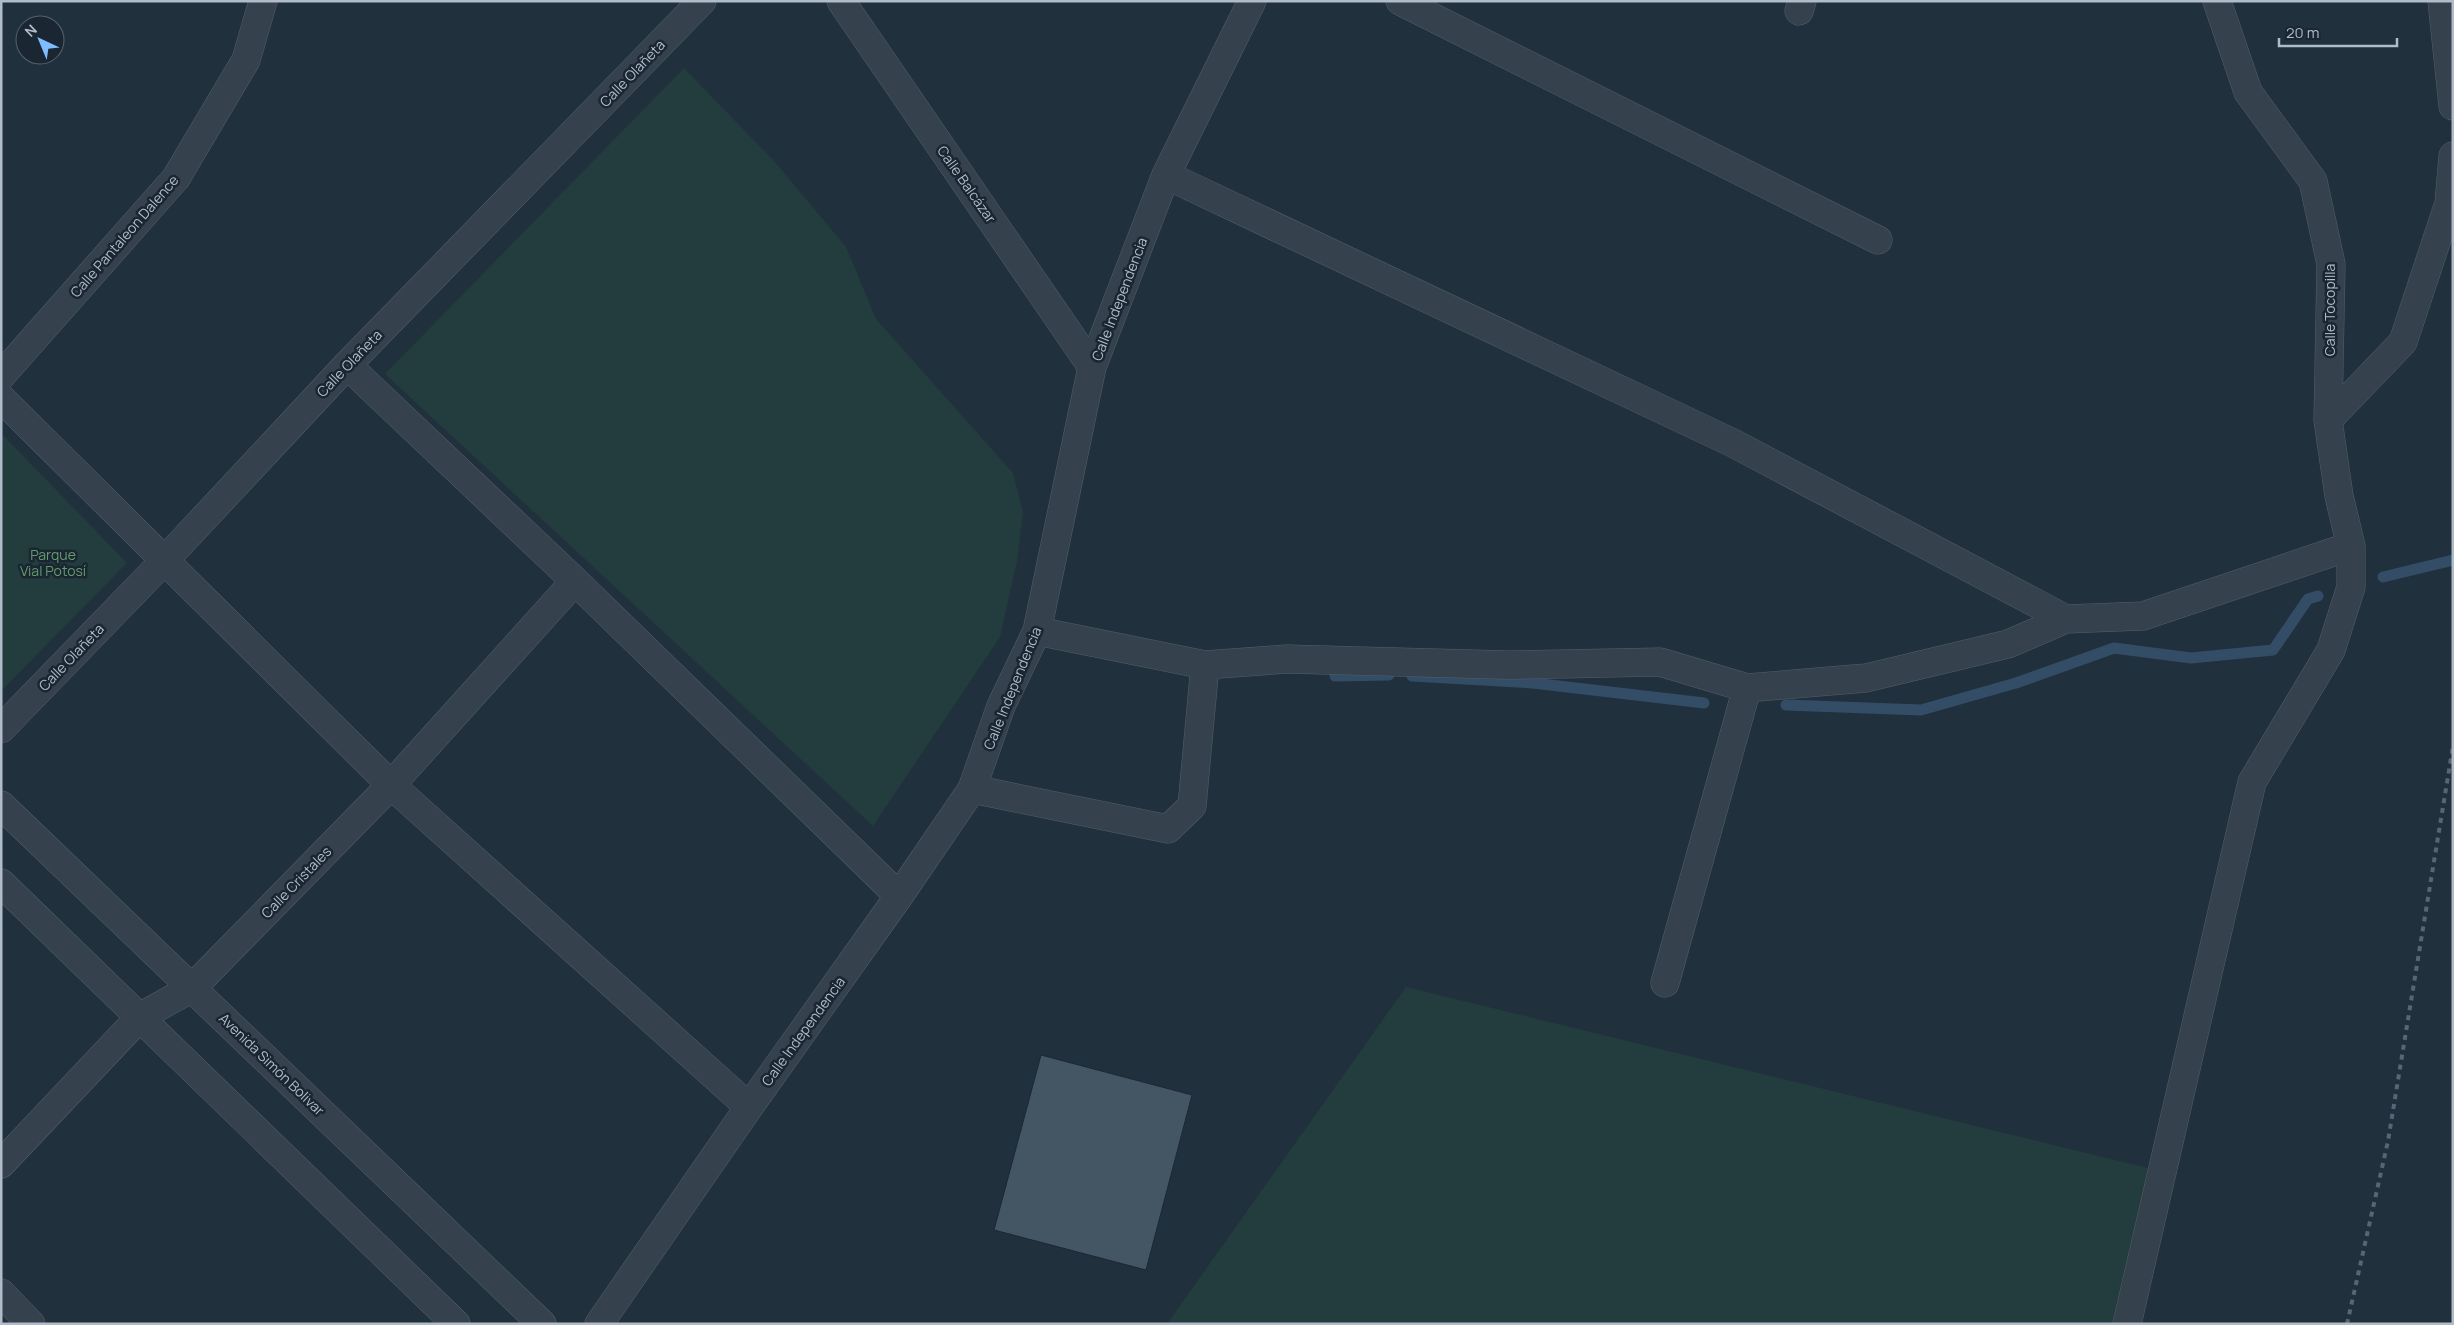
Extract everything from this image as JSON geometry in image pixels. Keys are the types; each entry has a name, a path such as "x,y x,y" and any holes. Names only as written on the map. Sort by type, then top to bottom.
{"street":[{"name":"Calle Pantaleon Dalence","path":"1,376 176,178 246,60 263,1"},
{"name":"Calle Olañeta","path":"1,730 165,560 347,365 702,1"},
{"name":"Calle Balcázar","path":"840,1 1092,367"},
{"name":"Calle Independencia","path":"599,1324 972,789 1001,706 1037,632 1092,367 1166,175 1252,1"},
{"path":"1400,1 1878,240"},
{"name":"Calle Tocopilla","path":"2127,1324 2252,782 2331,650 2351,587 2352,546 2339,496 2328,420 2331,264 2313,181 2248,92 2217,1"},
{"path":"2442,1 2453,106"},
{"path":"2328,420 2403,342 2449,203 2453,156"},
{"path":"1166,175 1733,443 2066,619"},
{"path":"347,365 575,582 899,896"},
{"path":"1,398 391,785 749,1107"},
{"path":"1037,632 1205,665 1287,659 1509,665 1660,662 1747,688 1866,678 2008,644 2066,619 2143,616 2352,546"},
{"name":"Calle Cristales","path":"1,1164 140,1017 192,988 391,785 575,582"},
{"path":"972,789 1168,829 1192,806 1205,665"},
{"path":"1664,984 1747,688"},
{"name":"Avenida Simón Bolivar","path":"1,805 542,1324"},
{"path":"1,884 456,1324"},
{"path":"1,1293 31,1324"}],"green space":[{"path":"684,68 775,162 846,247 876,319 1013,473 1023,512 1017,561 1000,637 873,826 385,374"},
{"name":"Parque Vial Potosí","path":"1,433 127,563 1,691"},
{"path":"1406,987 2160,1171 2133,1324 1167,1324"}],"building":[{"path":"1041,1055 1192,1095 1146,1270 994,1230"}],"waterway":[{"path":"2383,577 2453,560"},
{"path":"1786,705 1921,710 2016,683 2114,648 2191,658 2273,650 2308,599 2318,596"},
{"path":"1335,676 1389,675"},
{"path":"1412,676 1533,683 1704,703"}],"railway":[{"path":"2347,1324 2388,1141 2453,746"}]}
